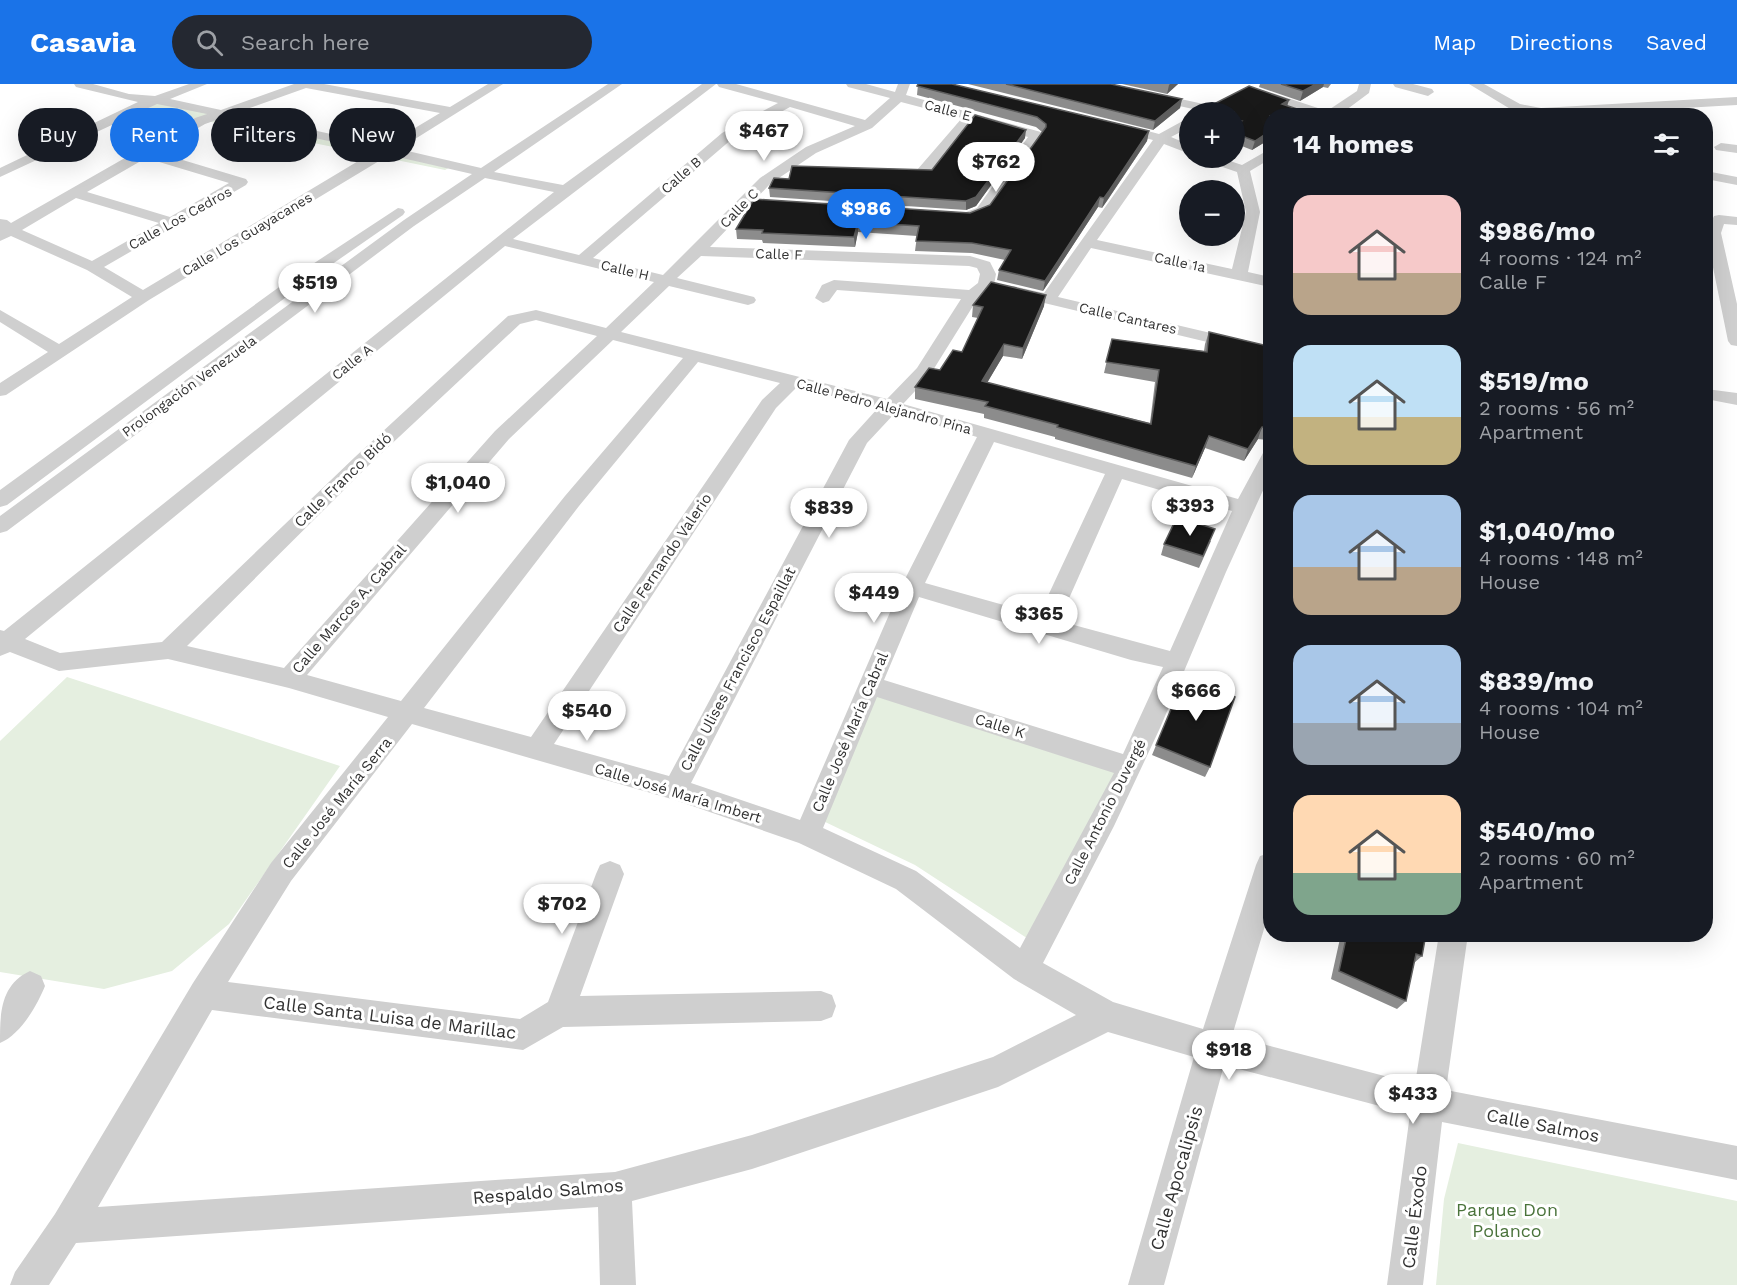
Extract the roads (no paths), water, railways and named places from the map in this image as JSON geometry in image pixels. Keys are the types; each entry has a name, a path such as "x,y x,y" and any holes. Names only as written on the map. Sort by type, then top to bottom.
{"street":[{"path":"80,84 131,103 200,121 329,149"},
{"path":"0,173 131,103 156,100 201,84"},
{"path":"234,108 305,84 451,111"},
{"name":"Calle Los Guayacanes","path":"416,132 497,84"},
{"name":"Prolongación Venezuela","path":"0,526 593,84"},
{"name":"Prolongación Venezuela","path":"0,500 299,280 616,84"},
{"name":"Calle A","path":"2,643 566,190 710,84"},
{"path":"723,84 867,125"},
{"name":"Calle E","path":"852,84 902,91 971,116 1036,135 982,212 968,217 944,215"},
{"path":"1095,84 1179,102"},
{"path":"1341,108 1364,93 1365,84"},
{"path":"1399,84 1428,92"},
{"path":"1475,84 1512,108"},
{"path":"1249,86 1307,108"},
{"name":"Calle C","path":"665,279 697,251 765,181 811,150 867,125 902,91"},
{"path":"156,100 211,111"},
{"path":"1629,108 1737,101"},
{"name":"Calle B","path":"582,260 727,136 788,104"},
{"path":"200,121 211,116"},
{"path":"877,174 912,177 922,173 971,116"},
{"path":"1104,124 1161,138 1179,145"},
{"path":"1048,299 1161,138 1179,127"},
{"path":"1721,147 1737,149"},
{"path":"1243,170 1263,157"},
{"path":"416,159 472,175"},
{"path":"3,229 75,193 129,162"},
{"name":"Calle Los Cedros","path":"93,267 241,182 175,162"},
{"name":"Calle Los Guayacanes","path":"0,391 143,297 363,162"},
{"path":"394,162 566,190"},
{"path":"784,168 808,169"},
{"path":"1238,168 1243,170 1254,193 1253,213 1239,275"},
{"path":"1713,176 1737,181"},
{"path":"75,193 172,222"},
{"path":"745,201 768,202"},
{"path":"1737,221 1725,219 1716,221 1713,233 1737,341"},
{"path":"3,229 93,267 143,297"},
{"name":"Calle H","path":"502,241 748,300"},
{"name":"Calle 1a","path":"1089,243 1263,280"},
{"name":"Calle F","path":"697,251 970,261 984,265 988,274 979,290"},
{"name":"Calle Marcos A. Cabral","path":"289,679 502,435 665,279"},
{"name":"Calle Cantares","path":"823,298 828,288 834,285 979,290 1048,299 1263,350"},
{"name":"Calle Ulises Francisco Espaillat","path":"675,789 859,440 924,371 979,290"},
{"path":"0,315 60,352"},
{"name":"Calle Pedro Alejandro Pina","path":"523,316 536,315 610,333 891,406 1243,507"},
{"name":"Calle Franco Bidó","path":"168,651 370,453 514,320 523,316"},
{"name":"Calle José María Serra","path":"28,1285 67,1226 204,994 281,872 572,501 695,355"},
{"name":"Calle Fernando Valerio","path":"536,750 769,404 793,381"},
{"path":"1713,395 1737,399"},
{"name":"Calle José María Cabral","path":"807,834 912,587 988,435"},
{"name":"Calle Antonio Duvergé","path":"1024,969 1130,767 1243,507 1263,470"},
{"path":"1046,626 1116,471"},
{"path":"912,587 1131,651 1176,661"},
{"name":"Calle José María Imbert","path":"2,643 59,662 168,651 289,679 675,789 807,834 906,880 1024,969 1107,1016"},
{"name":"Calle K","path":"870,686 1130,767"},
{"path":"610,874 558,1012 821,1006"},
{"name":"Calle Apocalipsis","path":"1146,1285 1213,1047 1263,887"},
{"name":"Calle Éxodo","path":"1405,1285 1428,1103 1453,942"},
{"path":"0,1028 30,986"},
{"name":"Calle Santa Luisa de Marillac","path":"204,994 523,1035 558,1012"},
{"name":"Calle Salmos","path":"1107,1016 1213,1047 1428,1103 1737,1163"},
{"name":"Respaldo Salmos","path":"67,1226 615,1189 752,1152 998,1071 1107,1016"},
{"path":"615,1189 618,1285"}],"park label":[{"name":"Parque Don Polanco","path":"1507,1219"}]}
